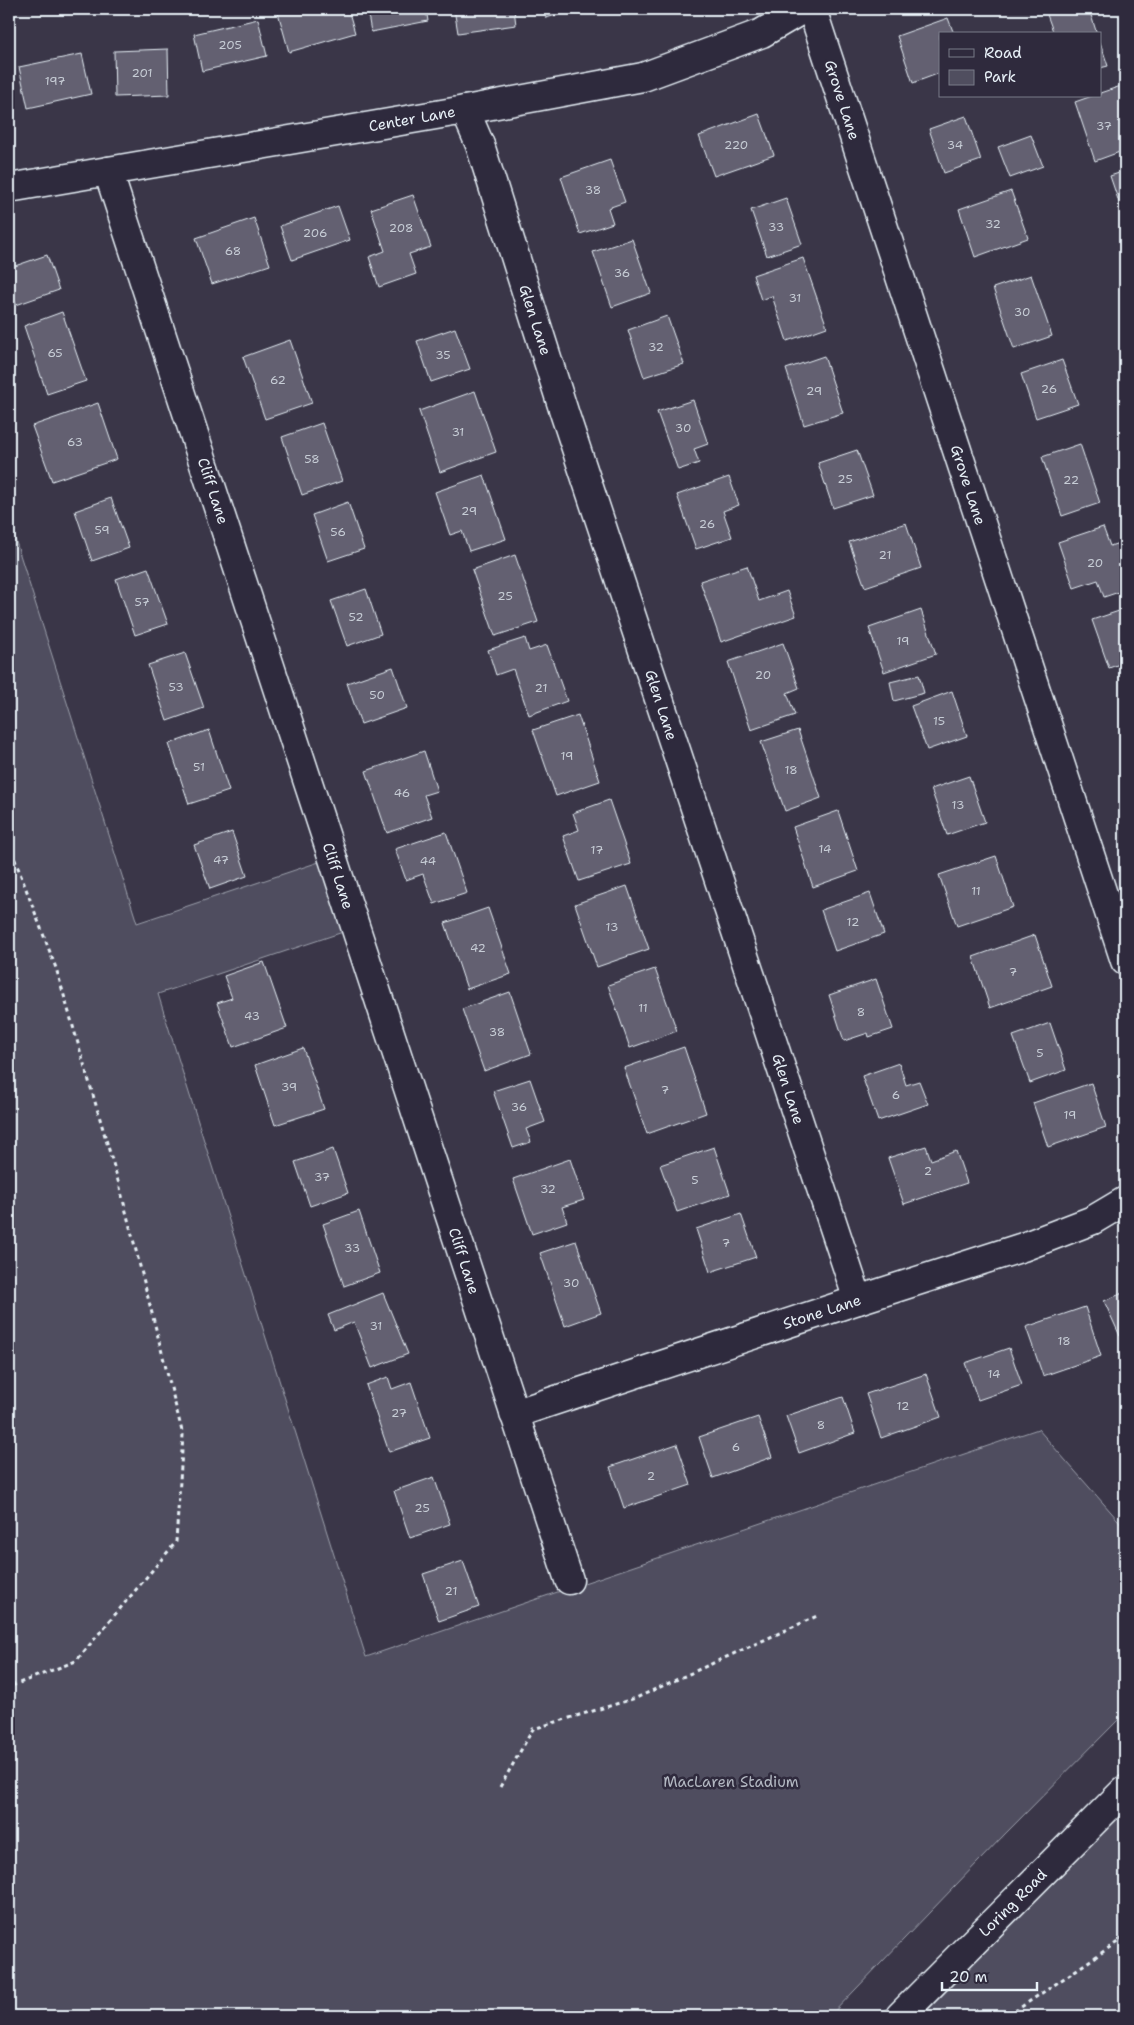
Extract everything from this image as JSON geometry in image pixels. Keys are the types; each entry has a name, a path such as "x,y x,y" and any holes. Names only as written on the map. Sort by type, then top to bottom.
{"street":[{"name":"Center Lane","path":"9,188 465,110 643,77 762,32 803,9"},
{"name":"Grove Lane","path":"812,9 1125,961"},
{"name":"Glen Lane","path":"465,110 480,145 565,415 858,1300"},
{"name":"Cliff Lane","path":"108,171 569,1580"},
{"name":"Stone Lane","path":"514,1414 1024,1247 1093,1220 1125,1201"},
{"name":"Loring Road","path":"900,2016 1125,1790"}],"path":[{"path":"9,844 56,968 119,1184 183,1435 176,1542 76,1661 9,1688"},
{"path":"500,1787 533,1728 636,1698 817,1616"},
{"path":"1008,2016 1125,1936"}],"green space":[{"name":"MacLaren Stadium","path":"9,520 137,923 322,861 346,931 158,994 366,1657 1038,1429 1125,1528 1125,1713 1004,1835 830,2016 9,2016"},
{"path":"1125,1809 1125,2016 922,2016"}],"building":[{"path":"277,9 348,9 355,33 289,52"},
{"path":"367,9 426,9 428,21 371,32"},
{"path":"454,9 514,9 516,25 458,33"},
{"path":"543,9 577,9 546,18"},
{"path":"1056,9 1089,9 1096,32 1053,32 1046,12"},
{"path":"948,18 953,32 939,32 939,73 913,83 897,36"},
{"path":"258,19 267,56 202,71 194,34"},
{"path":"1102,48 1108,66 1102,68"},
{"path":"168,49 169,95 115,97 114,51"},
{"path":"82,54 91,94 28,108 19,67"},
{"path":"1124,85 1125,150 1095,161 1075,102 1086,98 1102,98 1102,92"},
{"path":"759,114 774,155 714,176 699,136"},
{"path":"966,116 981,160 944,173 929,129"},
{"path":"1031,135 1043,166 1010,178 998,147"},
{"path":"610,160 625,202 608,208 613,223 580,234 561,177"},
{"path":"1125,171 1125,220 1110,176"},
{"path":"1011,191 1028,238 975,257 959,209"},
{"path":"413,195 431,247 409,254 416,274 379,287 369,257 385,251 371,209"},
{"path":"786,198 802,244 767,256 751,210"},
{"path":"338,206 350,240 292,260 280,226"},
{"path":"254,218 270,265 212,284 196,238"},
{"path":"632,239 651,293 612,307 593,252"},
{"path":"47,255 59,290 16,305 9,283 9,268"},
{"path":"803,258 827,327 787,341 772,296 761,300 753,275"},
{"path":"1031,275 1052,336 1014,349 993,288"},
{"path":"62,312 86,381 47,394 24,326"},
{"path":"667,316 684,364 644,377 628,330"},
{"path":"455,328 470,369 431,382 417,341"},
{"path":"290,340 312,403 265,419 243,357"},
{"path":"824,356 843,413 804,425 786,369"},
{"path":"1062,360 1078,404 1036,418 1021,374"},
{"path":"475,391 496,452 440,472 419,411"},
{"path":"693,400 708,444 694,449 699,463 678,470 657,412"},
{"path":"98,403 117,459 52,481 32,426"},
{"path":"322,423 342,481 302,495 282,437"},
{"path":"1080,444 1100,503 1062,516 1042,457"},
{"path":"857,450 873,495 833,508 818,463"},
{"path":"484,475 506,539 469,551 462,531 450,535 435,492"},
{"path":"729,477 739,505 723,511 732,537 696,549 677,495"},
{"path":"111,498 129,548 92,561 75,511"},
{"path":"348,502 364,549 328,561 312,515"},
{"path":"906,523 921,568 865,587 849,542"},
{"path":"1103,527 1110,546 1125,541 1125,590 1104,597 1098,580 1074,588 1058,542"},
{"path":"515,555 538,622 495,636 472,570"},
{"path":"747,566 759,601 787,591 796,616 721,642 700,581"},
{"path":"148,568 168,624 135,635 116,579"},
{"path":"366,589 381,634 347,646 331,601"},
{"path":"1125,609 1125,662 1109,668 1092,620"},
{"path":"921,610 936,654 884,672 869,628"},
{"path":"525,638 529,651 547,645 567,701 529,715 513,669 496,675 488,650"},
{"path":"783,643 799,688 787,693 795,715 751,730 728,662"},
{"path":"185,653 204,708 167,721 148,665"},
{"path":"393,667 407,708 361,724 347,683"},
{"path":"919,675 924,693 894,701 890,682"},
{"path":"952,691 967,736 927,750 911,706"},
{"path":"578,715 600,781 556,796 533,730"},
{"path":"209,730 229,791 189,804 169,744"},
{"path":"798,730 821,798 785,811 761,742"},
{"path":"424,751 437,791 424,795 432,817 387,833 366,771"},
{"path":"969,776 985,822 947,835 931,789"},
{"path":"609,800 631,864 579,881 563,836 579,830 573,813"},
{"path":"838,811 858,871 813,887 793,827"},
{"path":"232,832 247,876 210,889 194,845"},
{"path":"446,832 467,893 434,904 423,874 406,880 395,849"},
{"path":"996,856 1013,907 957,926 939,875"},
{"path":"627,886 649,949 597,967 575,904"},
{"path":"870,893 884,934 835,951 821,910"},
{"path":"488,908 511,974 467,989 445,923"},
{"path":"1035,935 1052,986 990,1008 973,957"},
{"path":"264,962 287,1028 233,1047 217,1003 232,998 224,976"},
{"path":"655,969 677,1031 630,1048 608,985"},
{"path":"876,979 893,1029 869,1037 868,1033 844,1041 829,995"},
{"path":"510,992 531,1054 484,1071 462,1009"},
{"path":"1050,1023 1066,1070 1030,1083 1013,1036"},
{"path":"684,1047 706,1113 647,1134 624,1068"},
{"path":"303,1048 324,1109 275,1125 255,1065"},
{"path":"899,1063 906,1085 919,1081 928,1104 878,1121 862,1076"},
{"path":"530,1079 545,1122 526,1129 531,1142 513,1148 493,1091"},
{"path":"1091,1083 1106,1127 1048,1147 1033,1103"},
{"path":"926,1146 931,1160 956,1151 967,1183 904,1204 888,1158"},
{"path":"714,1147 730,1194 677,1212 660,1165"},
{"path":"333,1149 348,1193 310,1206 295,1162"},
{"path":"570,1159 584,1200 562,1207 567,1222 532,1234 513,1179"},
{"path":"359,1211 380,1273 344,1286 323,1224"},
{"path":"741,1214 756,1257 710,1272 696,1229"},
{"path":"576,1241 601,1313 565,1326 540,1253"},
{"path":"1125,1292 1125,1334 1120,1336 1104,1301"},
{"path":"383,1293 408,1354 372,1368 354,1322 334,1330 328,1315"},
{"path":"1085,1307 1101,1356 1043,1376 1026,1327"},
{"path":"1009,1348 1022,1385 978,1400 965,1363"},
{"path":"926,1374 941,1417 881,1438 866,1394"},
{"path":"388,1377 392,1389 411,1382 430,1438 389,1452 366,1385"},
{"path":"843,1397 855,1433 799,1453 786,1416"},
{"path":"758,1417 772,1457 713,1478 699,1437"},
{"path":"677,1444 691,1485 624,1508 610,1467"},
{"path":"434,1477 450,1524 410,1538 394,1491"},
{"path":"463,1561 479,1607 439,1621 423,1574"}]}
